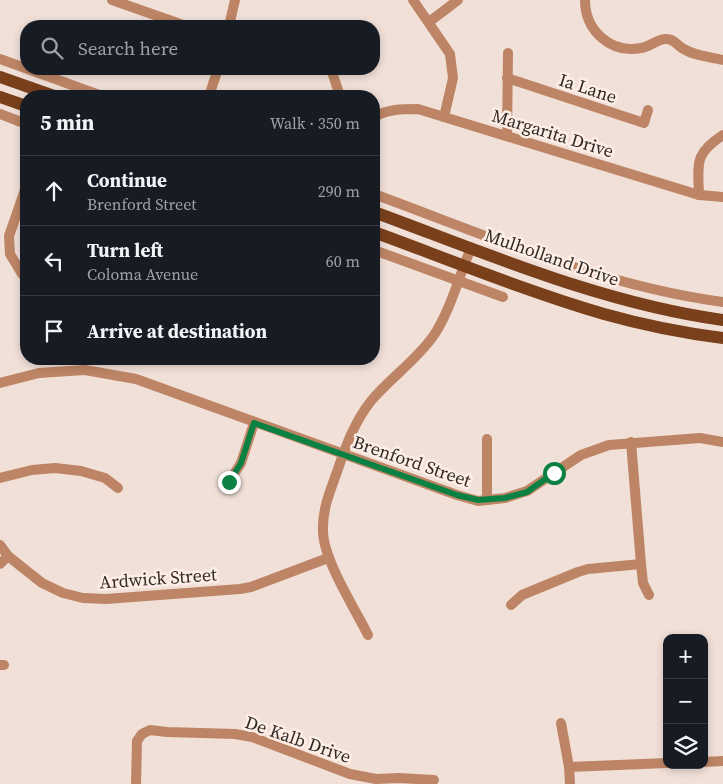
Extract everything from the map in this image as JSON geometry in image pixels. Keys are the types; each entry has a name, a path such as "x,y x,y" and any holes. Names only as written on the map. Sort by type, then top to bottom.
{"main road":[{"path":"0,77 37,90"},
{"path":"0,97 20,104"},
{"name":"Mulholland Drive","path":"380,214 549,277 610,296 664,310 723,320"},
{"name":"Mulholland Drive","path":"380,234 605,314 647,325 723,338"}],"street":[{"path":"112,0 169,20"},
{"path":"231,20 236,0"},
{"path":"413,0 450,54 453,78 444,117"},
{"path":"429,22 458,0"},
{"path":"585,0 585,9 590,25 599,37 612,46 624,49 642,48 664,39 674,40 681,48 690,53 723,60"},
{"path":"507,136 508,53"},
{"path":"0,60 20,67"},
{"path":"42,75 85,90"},
{"path":"211,90 216,75"},
{"path":"333,75 338,90"},
{"name":"Ia Lane","path":"507,78 644,124 648,110"},
{"name":"Margarita Drive","path":"380,113 400,108 418,109 699,195 723,197"},
{"path":"0,114 20,122"},
{"path":"699,195 698,162 703,150 723,135"},
{"path":"380,196 596,274 635,286 723,302"},
{"path":"20,204 9,236 10,254 20,271"},
{"path":"368,635 328,558 322,532 326,503 355,425 364,410 432,337 447,309 471,248"},
{"path":"380,252 504,297"},
{"name":"Brenford Street","path":"0,383 39,373 85,370 136,379 457,495 478,500 505,498 527,492 581,454 596,448 631,442 700,438 723,442"},
{"path":"229,482 241,463 254,423"},
{"path":"487,439 487,500"},
{"path":"631,442 643,583 649,595"},
{"path":"0,478 32,470 55,468 81,471 105,478 118,488"},
{"name":"Ardwick Street","path":"0,545 8,556 42,583 63,593 83,598 106,599 245,588 328,558"},
{"path":"0,564 8,556"},
{"path":"511,605 522,595 578,572 588,569 641,564"},
{"path":"561,722 569,766 570,784"},
{"name":"De Kalb Drive","path":"136,784 137,741 142,734 150,730 235,734 252,737 350,774 376,779 434,780"},
{"path":"708,762 723,761"},
{"path":"569,766 663,763"}],"route":[{"path":"229,482 241,463 254,423 457,495 478,500 505,498 527,492 554,473"}]}
